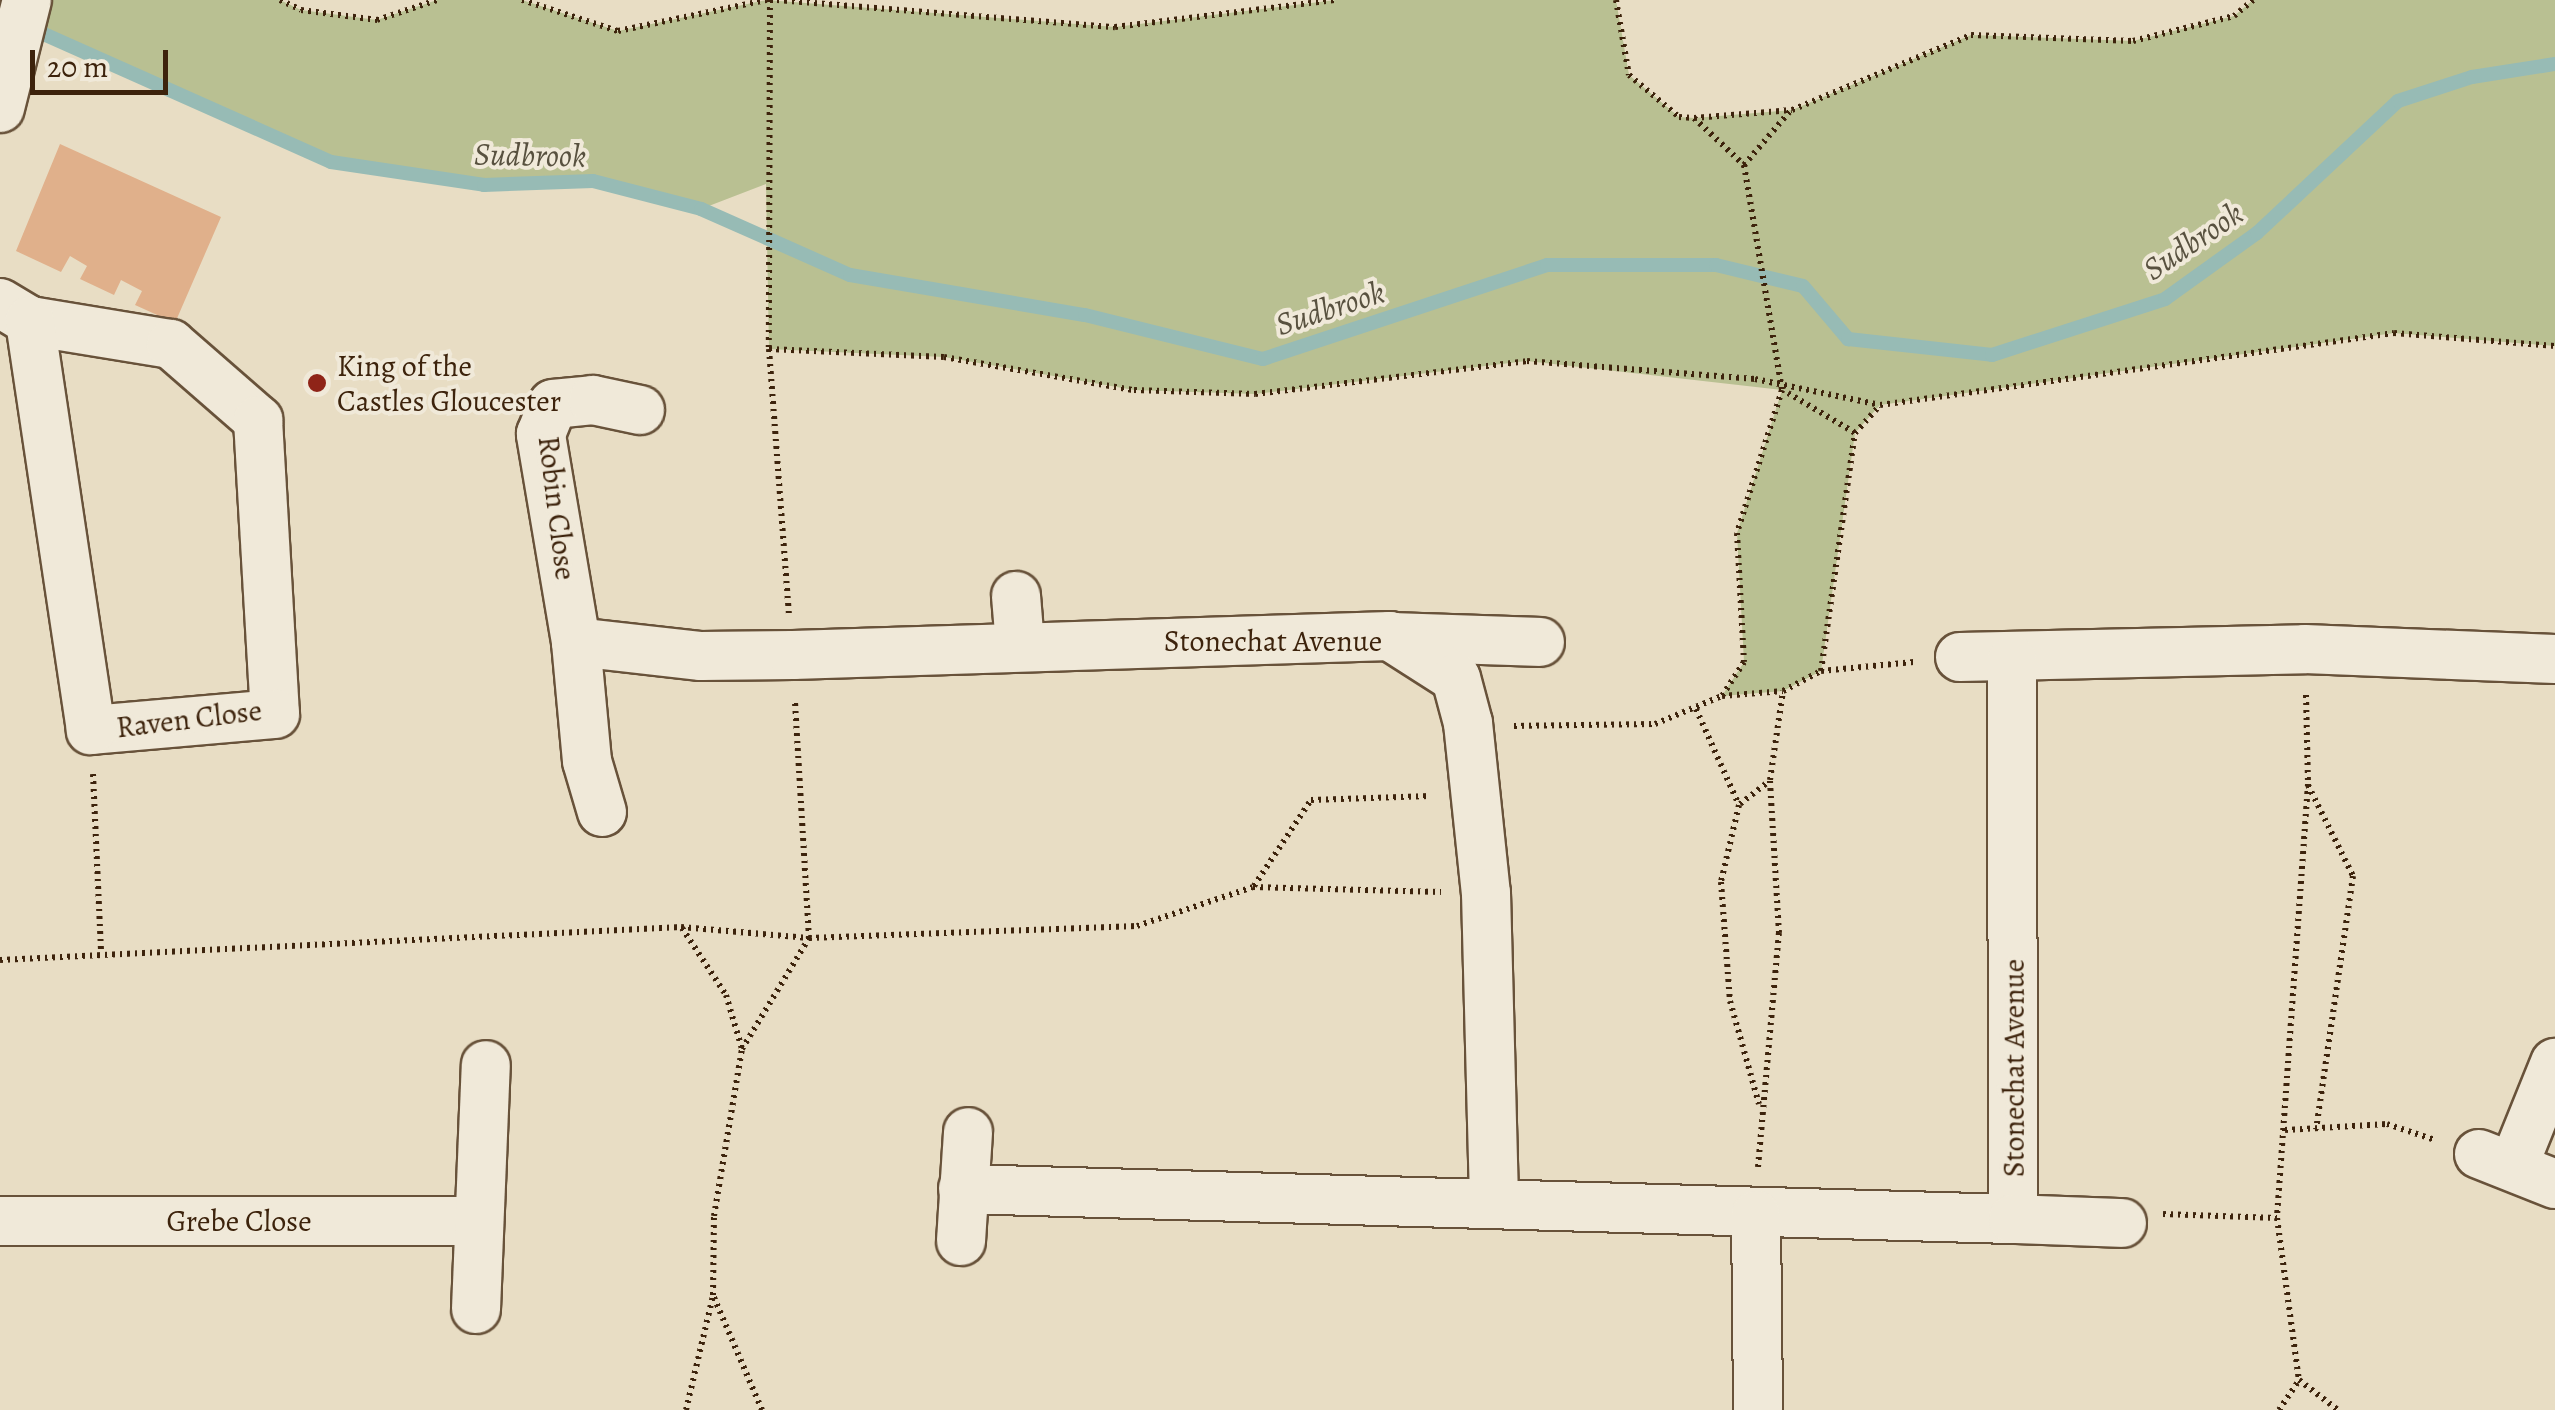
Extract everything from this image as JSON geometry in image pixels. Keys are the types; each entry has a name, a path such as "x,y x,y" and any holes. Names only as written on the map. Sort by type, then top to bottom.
{"street":[{"path":"0,108 27,0"},
{"name":"Raven Close","path":"15,312 171,344 258,420 274,714 91,730 15,312"},
{"name":"Robin Close","path":"602,812 603,764 576,642 541,434 553,404 592,383 640,410"},
{"path":"1016,596 1020,645"},
{"path":"1390,636 1540,642"},
{"name":"Stonechat Avenue","path":"576,642 701,656 793,655 868,670 1020,645 1390,636 1456,678 1468,723 1486,893 1494,1202"},
{"path":"1960,657 2012,660 2304,648 2555,660"},
{"name":"Stonechat Avenue","path":"963,1189 1494,1202 1756,1215 2013,1219 2012,660"},
{"path":"2516,1167 2555,1062"},
{"path":"476,1309 486,1065"},
{"path":"961,1241 968,1132"},
{"path":"1756,1215 1758,1410"},
{"path":"2013,1219 2122,1222"},
{"name":"Grebe Close","path":"0,1221 478,1221"}],"path":[{"path":"280,0 301,10 377,20 436,0"},
{"path":"522,0 618,31 771,0 1115,28 1336,0"},
{"path":"771,0 769,350 944,358 1134,390 1255,394 1527,361 1755,379 1782,390 1855,433"},
{"path":"1616,0 1629,75 1679,117 1694,118 1792,110 1972,34 2133,40 2234,16 2254,0"},
{"path":"1744,165 1792,110"},
{"path":"1694,118 1744,165 1753,194 1782,390 1737,534 1744,662 1722,696"},
{"path":"1782,390 1880,405 2394,333 2555,346"},
{"path":"1821,671 1855,433 1880,405"},
{"path":"2304,648 2308,784 2276,1218 2300,1380 2338,1410"},
{"path":"1468,723 1655,724 1722,696 1782,691 1821,671 1960,657"},
{"path":"1696,709 1739,805 1721,882 1730,1002 1761,1110 1779,932 1770,780 1782,691"},
{"path":"91,730 101,952"},
{"path":"1739,805 1770,780"},
{"path":"2308,784 2353,876 2316,1128"},
{"path":"1253,887 1311,800 1476,795"},
{"path":"0,960 682,927 809,938 1137,926 1253,887 1486,893"},
{"path":"682,927 726,995 742,1049"},
{"path":"686,1410 714,1295 714,1216 742,1049 809,938"},
{"path":"2285,1130 2387,1124 2516,1167"},
{"path":"2122,1222 2138,1213 2276,1218"},
{"path":"714,1295 762,1410"},
{"path":"2279,1410 2300,1380"}],"green space":[{"path":"0,0 280,0 301,10 377,20 437,0 522,0 618,31 767,0 1115,27 1336,0 1616,0 1629,75 1679,117 1694,118 1792,110 1971,35 2133,41 2234,16 2253,0 2555,0 2555,346 2394,333 1880,405 1855,433 1821,671 1783,691 1722,696 1744,662 1737,533 1782,390 1527,361 1255,394 1134,390 944,357 769,349 766,184 701,209 593,181 484,185 331,162 0,15"}],"building":[{"path":"60,144 221,217 175,323 135,305 142,291 121,280 114,295 80,279 87,266 70,256 61,272 16,251"}],"waterway":[{"name":"Sudbrook","path":"28,27 331,162 484,185 593,181 701,209 850,275 1085,315 1263,359 1547,265 1716,265 1803,286 1848,339 1992,355 2165,299 2257,233 2398,101 2472,77 2555,64"}],"place":[{"name":"King of the Castles Gloucester","path":"317,383"}]}
